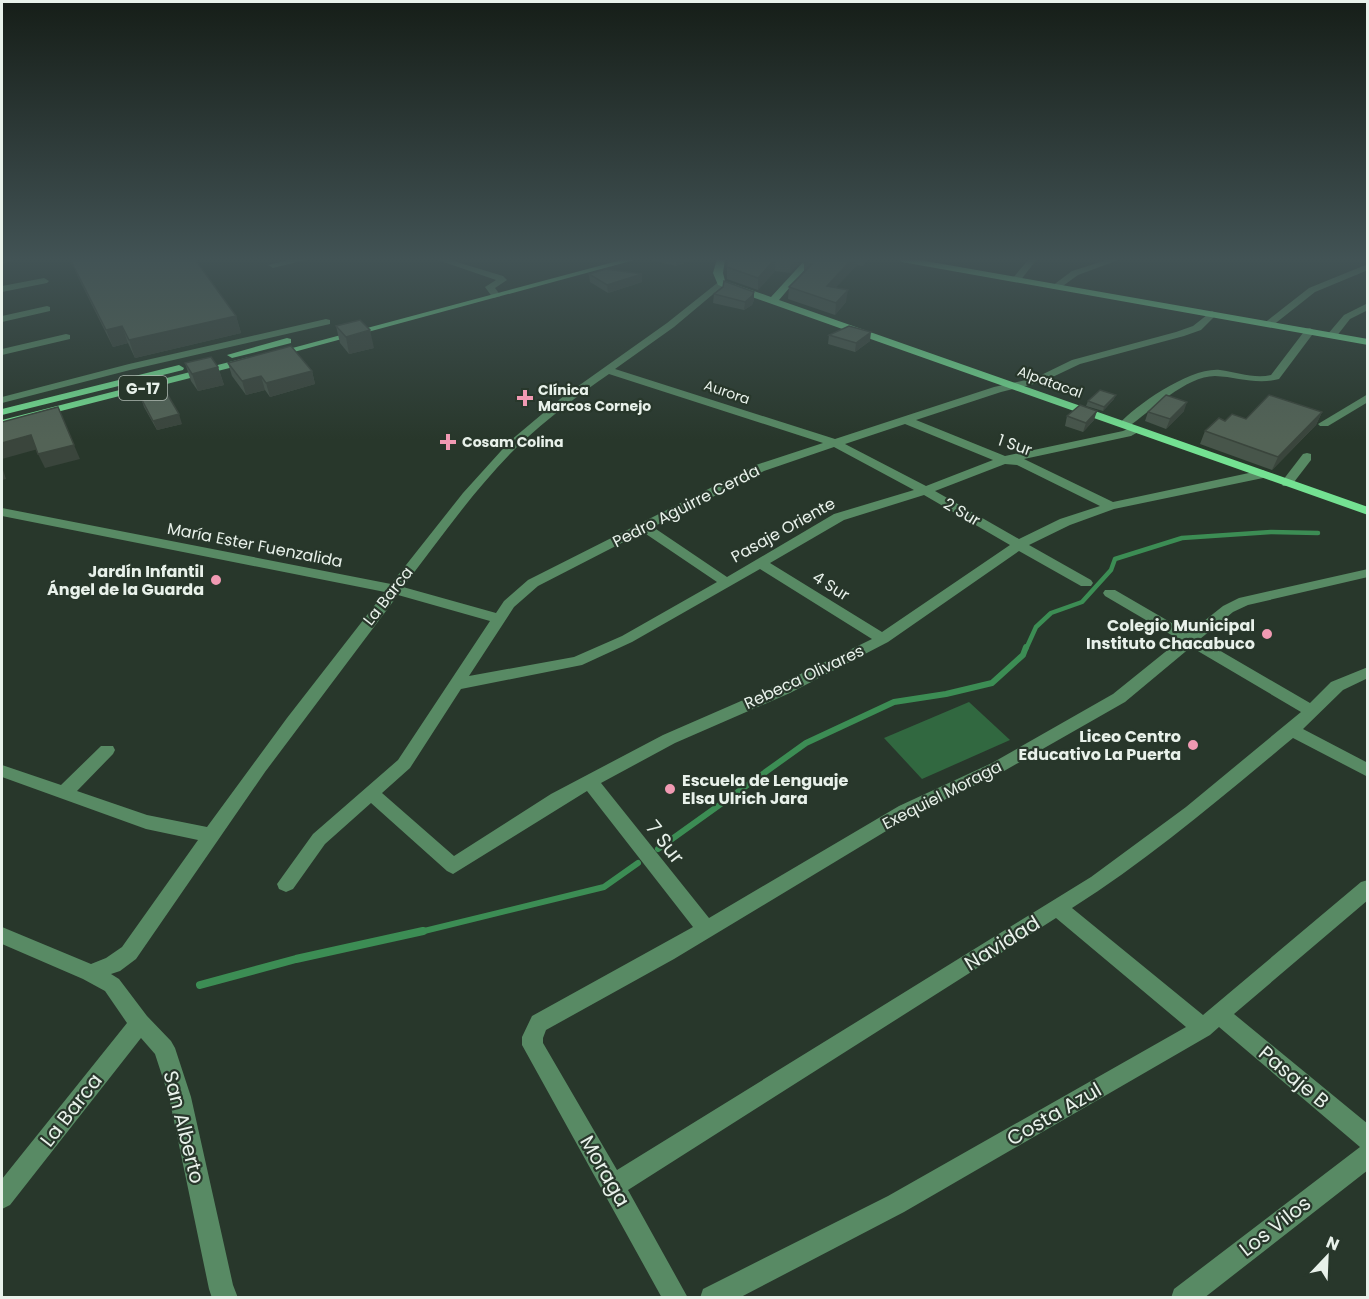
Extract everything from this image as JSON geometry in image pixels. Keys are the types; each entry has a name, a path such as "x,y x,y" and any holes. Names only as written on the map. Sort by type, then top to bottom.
{"main road":[{"name":"G-17","path":"2,412 342,327 395,320"},
{"name":"Alpatacal","path":"829,320 1368,512"},
{"path":"1243,320 1368,342"},
{"name":"G-17","path":"2,423 278,343"}],"street":[{"name":"La Barca","path":"90,973 113,965 129,953 210,835 337,661 451,514 495,463 556,406 676,320"},
{"name":"Pedro Aguirre Cerda","path":"286,884 319,839 404,764 509,604 533,583 760,468 998,389 1038,380 1076,362 1189,331 1197,328 1206,320"},
{"path":"1268,324 1274,320"},
{"path":"1332,335 1345,320"},
{"path":"2,400 129,367 278,343 326,322"},
{"name":"Pasaje Oriente","path":"458,684 577,661 627,639 838,517 925,491 1004,460 1127,434 1130,427 1199,374 1218,373 1255,380 1275,377 1310,332"},
{"path":"2,352 66,337"},
{"name":"Aurora","path":"607,370 837,444"},
{"path":"1324,424 1368,397"},
{"name":"1 Sur","path":"906,420 1004,460 1020,462 1112,506"},
{"name":"2 Sur","path":"837,444 1020,544 1086,583"},
{"path":"1287,483 1307,457"},
{"name":"Rebeca Olivares","path":"371,793 453,866 557,799 669,739 783,688 882,639 1020,544 1065,522 1112,506 1263,474"},
{"name":"María Ester Fuenzalida","path":"2,512 394,589 500,619"},
{"path":"644,527 727,583"},
{"name":"4 Sur","path":"760,562 882,639"},
{"name":"Exequiel Moraga","path":"533,1045 532,1037 535,1030 548,1017 668,953 905,811 998,767 1119,698 1210,622 1244,601 1368,573"},
{"path":"1110,592 1189,641 1312,711"},
{"name":"Navidad","path":"614,1186 1058,908 1147,848 1292,730 1337,686 1368,672"},
{"path":"1292,730 1368,771"},
{"path":"64,793 107,750"},
{"path":"4,775 146,822 210,835"},
{"name":"7 Sur","path":"590,782 706,929"},
{"name":"Costa Azul","path":"712,1298 896,1204 1211,1021 1368,888"},
{"name":"Pasaje B","path":"1058,908 1368,1139"},
{"name":"San Alberto","path":"2,936 90,973 112,985 140,1023 164,1048 180,1098 221,1289 225,1298"},
{"name":"La Barca","path":"2,1197 140,1023"},
{"name":"Moraga","path":"533,1045 676,1298"},
{"name":"Los Vilos","path":"1183,1298 1368,1155"}],"green space":[{"path":"969,702 1010,740 922,779 884,738"}],"building":[{"path":"101,320 220,320 129,340 122,326 106,330"},
{"path":"360,320 370,330 346,337 336,326"},
{"path":"849,326 871,332 856,343 829,335"},
{"path":"291,346 312,371 266,383 261,376 242,381 228,363"},
{"path":"211,357 218,367 192,374 185,363"},
{"path":"1100,390 1116,395 1104,407 1088,401"},
{"path":"166,392 179,414 153,421 141,398"},
{"path":"1166,395 1187,402 1170,419 1148,412"},
{"path":"1269,395 1322,412 1278,457 1205,431 1219,418 1225,421 1232,414 1246,419"},
{"path":"1080,405 1097,411 1086,423 1067,416"},
{"path":"58,407 74,445 38,454 31,435 2,443 2,422"}],"waterway":[{"path":"1026,649 1036,627 1051,613 1082,602 1111,570 1115,559 1182,538 1271,532 1318,533"},
{"path":"658,849 806,743 894,702 946,694 992,683 1023,655 1026,647"},
{"path":"416,933 604,887 638,863"},
{"path":"200,985 296,959 423,931"}],"place":[{"name":"Clínica Marcos Cornejo","path":"525,398"},
{"name":"Cosam Colina","path":"448,442"},
{"name":"Jardín Infantil Ángel de la Guarda","path":"216,580"},
{"name":"Colegio Municipal Instituto Chacabuco","path":"1267,634"},
{"name":"Liceo Centro Educativo La Puerta","path":"1193,745"},
{"name":"Escuela de Lenguaje Elsa Ulrich Jara","path":"670,789"}]}
